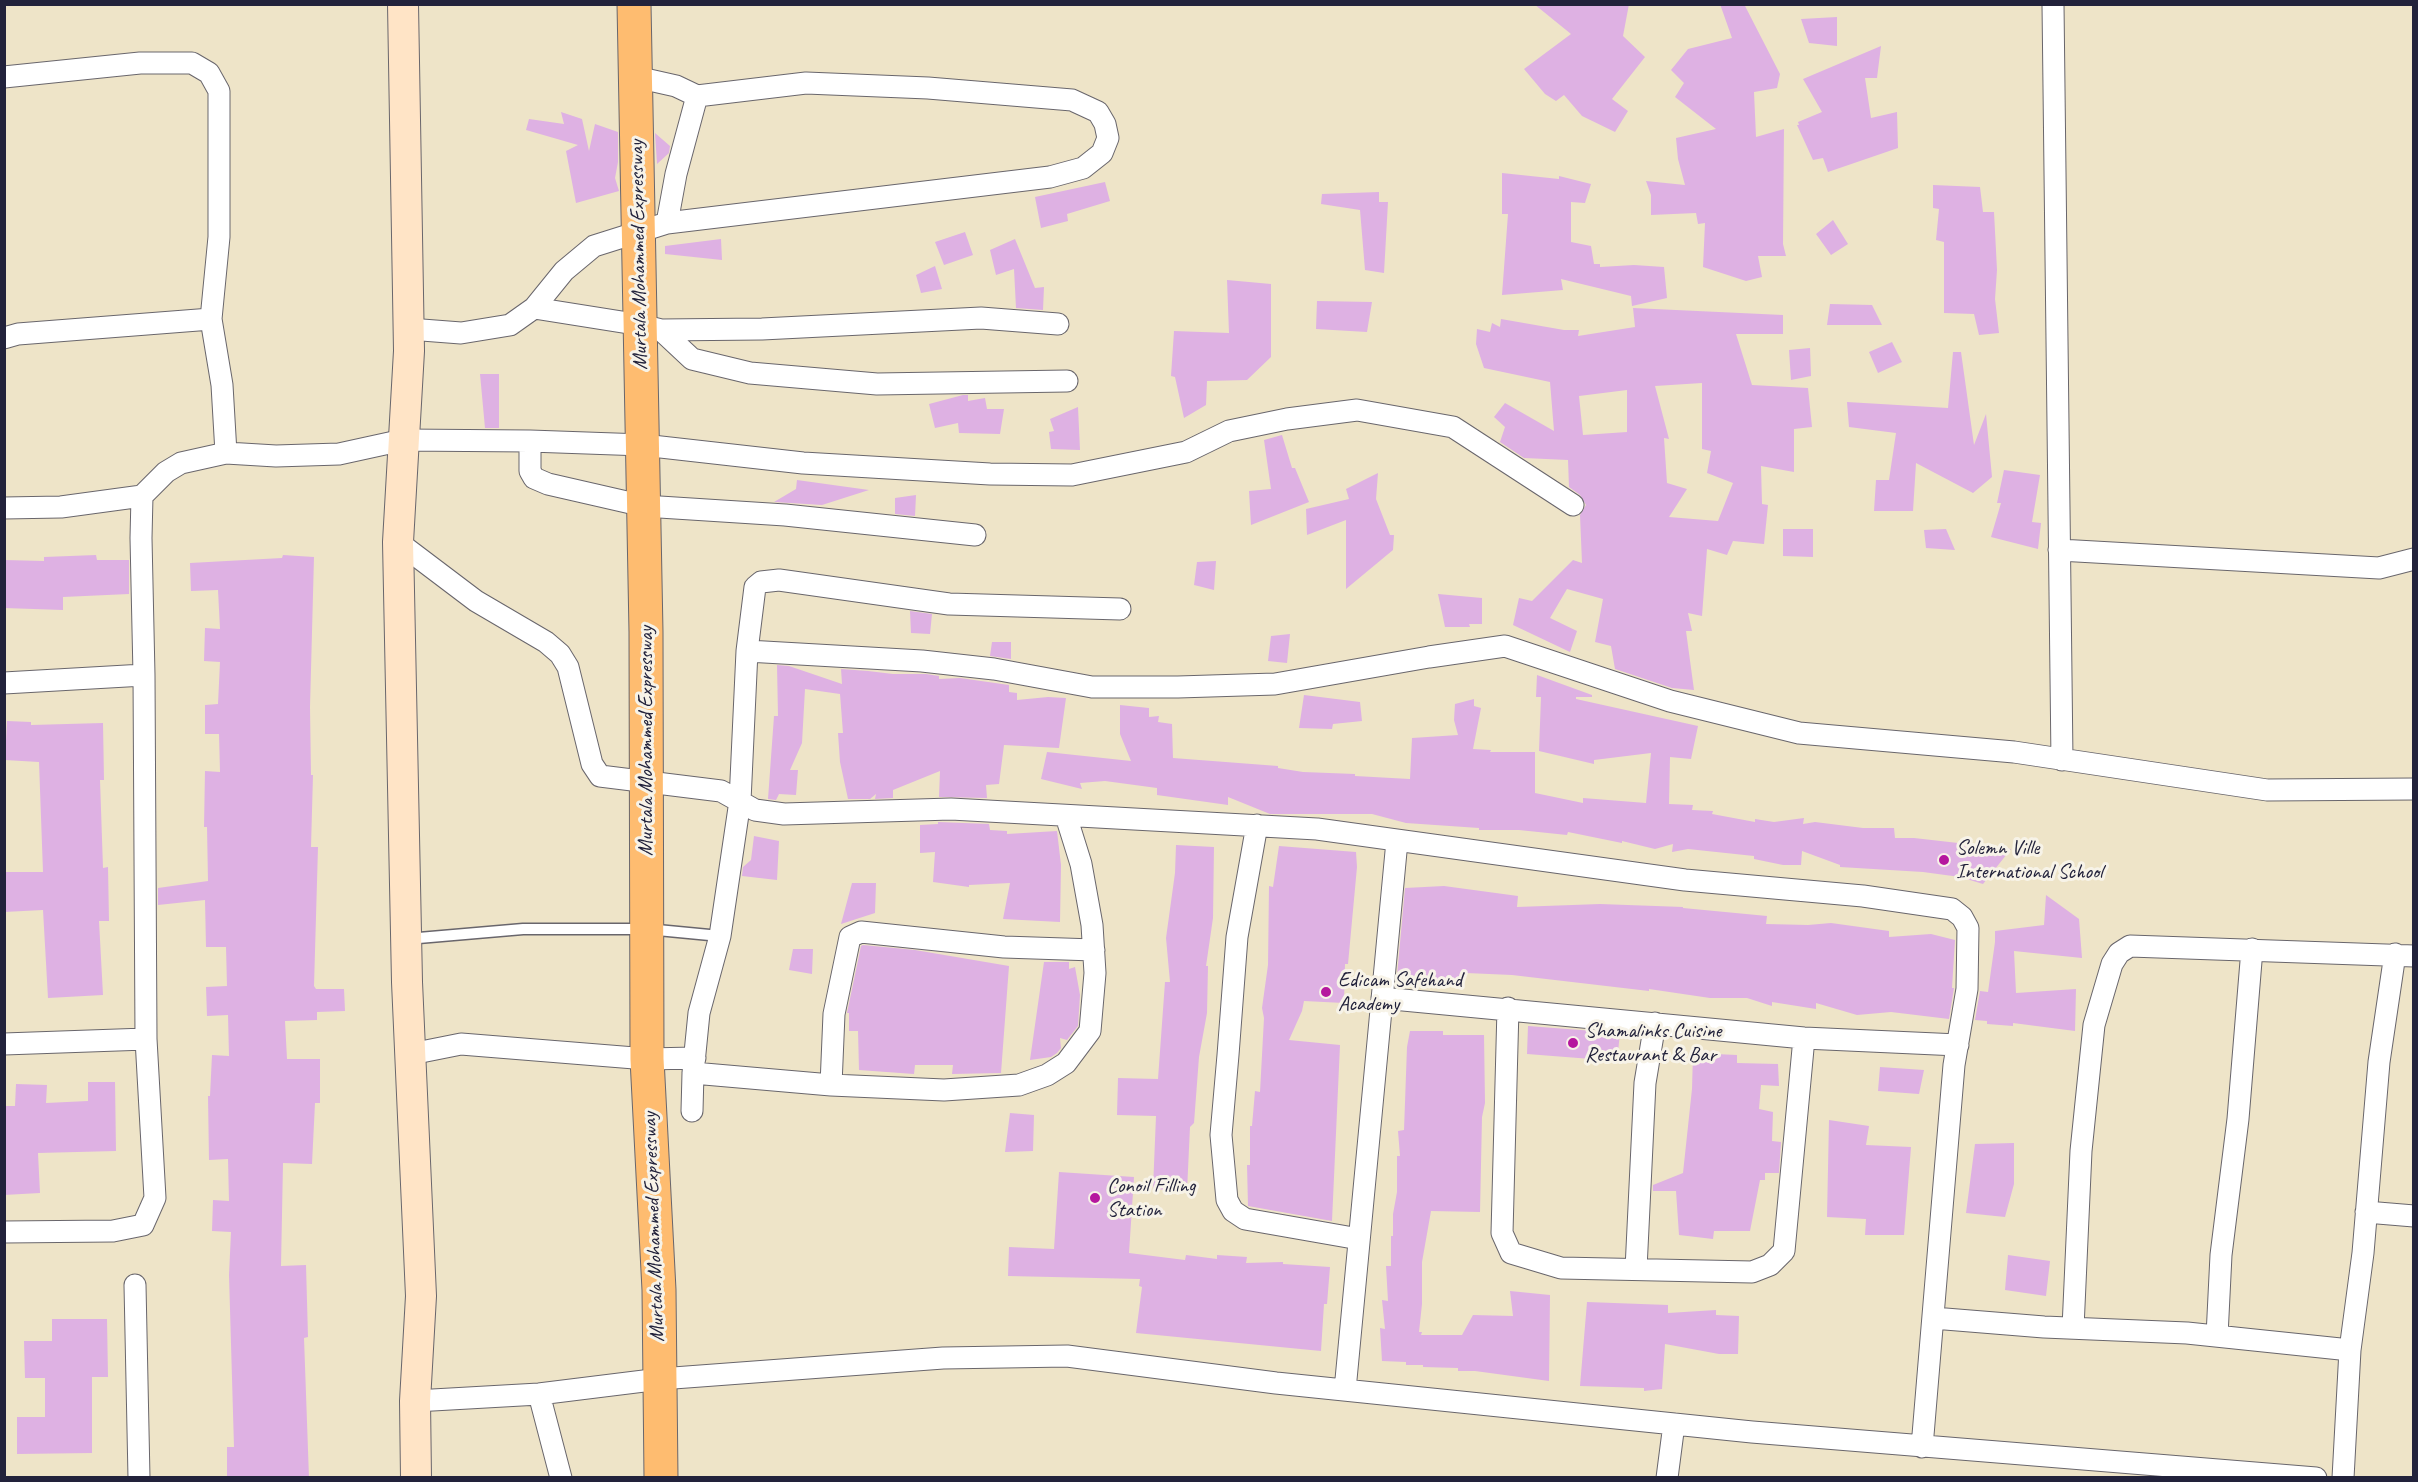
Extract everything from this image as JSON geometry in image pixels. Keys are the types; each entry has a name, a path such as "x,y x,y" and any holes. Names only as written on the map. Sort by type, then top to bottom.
{"main road":[{"path":"403,4 409,330 398,542 407,939 421,1296 415,1401 416,1478"},
{"name":"Murtala Mohammed Expressway","path":"634,4 636,78 652,228 651,328 643,445 647,1059 659,1290 662,1478"}],"street":[{"path":"2053,4 2062,760"},
{"path":"4,77 140,63 192,63 209,73 219,92 219,237 211,319 222,385 226,453"},
{"path":"409,330 461,333 510,325 534,308 564,272 594,246 652,228 1050,177 1083,168 1102,153 1108,138 1105,124 1098,112 1072,100 928,88 806,83 696,96 676,86 636,78"},
{"path":"652,228 676,174 696,96"},
{"path":"534,308 651,328 762,329 981,318 1058,324"},
{"path":"4,338 29,333 211,319"},
{"path":"651,328 692,359 750,373 878,384 1067,381"},
{"path":"4,508 61,507 142,496 154,483 181,463 226,453 276,456 339,454 403,440 643,445 803,464 1072,476 1186,452 1229,431 1287,419 1357,410 1453,427 1573,506"},
{"path":"530,441 530,471 534,478 548,484 644,506 785,515 975,535"},
{"path":"4,1232 113,1232 143,1225 155,1198 146,1039 142,496"},
{"path":"398,542 476,602 546,642 560,654 568,667 595,770 600,776 721,791 755,810 784,814 951,809 1317,829 1685,880 1863,896 1952,909 1962,917 1968,928 1967,989 1954,1065 1922,1447"},
{"path":"2060,550 2379,568 2414,559"},
{"path":"692,1111 699,1013 720,936 740,801 747,651 755,587 761,582 779,580 949,604 1120,609"},
{"path":"747,651 922,661 994,669 1092,687 1178,687 1275,684 1505,646 1671,701 1798,733 2014,752 2267,790 2414,789"},
{"path":"4,683 144,675"},
{"path":"411,1054 461,1044 647,1059 831,1085 944,1090 1019,1085 1047,1076 1066,1064 1090,1031 1095,974 1092,925 1082,864 1066,816"},
{"path":"1257,825 1237,938 1221,1135 1227,1200 1233,1211 1245,1220 1359,1239"},
{"path":"1345,1390 1397,841"},
{"path":"831,1085 834,1014 850,937 861,932 1004,947 1094,950"},
{"path":"2073,1328 2080,1151 2094,1025 2112,964 2120,953 2130,946 2404,955 2379,1062 2366,1212 2350,1350 2343,1478"},
{"path":"2217,1336 2221,1256 2238,1119 2252,949"},
{"path":"1382,998 1508,1008 1804,1038 1958,1045"},
{"path":"1508,1008 1502,1233 1511,1253 1561,1268 1752,1272 1770,1265 1784,1251 1804,1038"},
{"path":"1636,1269 1645,1083 1655,1023"},
{"path":"4,1044 146,1039"},
{"path":"2366,1212 2414,1216"},
{"path":"135,1286 139,1478"},
{"path":"1933,1318 2217,1336 2350,1350"},
{"path":"415,1401 539,1394 660,1379 943,1358 1067,1356 1345,1390 1674,1424 2186,1472 2316,1478"},
{"path":"539,1394 561,1478"},
{"path":"1667,1478 1674,1424"}],"lane":[{"path":"407,939 523,929 647,929 720,936"}],"building":[{"path":"1534,4 1629,4 1623,36 1645,57 1612,99 1628,111 1615,132 1582,116 1564,95 1556,101 1545,94 1524,69 1571,34"},
{"path":"1720,4 1744,4 1780,74 1777,88 1754,92 1756,137 1784,129 1783,244 1786,256 1758,256 1762,277 1746,281 1703,267 1705,223 1698,224 1696,213 1651,215 1651,195 1646,181 1685,185 1678,159 1676,138 1716,129 1675,97 1684,83 1671,70 1688,49 1732,38"},
{"path":"1837,17 1837,46 1809,43 1801,19"},
{"path":"1881,46 1877,78 1865,78 1871,118 1897,112 1898,148 1828,172 1823,158 1813,160 1797,125 1799,125 1798,122 1822,112 1803,79"},
{"path":"561,112 582,119 589,151 595,124 618,132 618,162 615,178 619,191 576,203 566,151 578,145 526,130 529,119 564,124"},
{"path":"655,133 670,146 669,153 657,164"},
{"path":"1502,173 1559,179 1559,176 1591,184 1585,203 1571,202 1571,242 1591,246 1594,264 1600,264 1600,267 1634,265 1664,267 1667,298 1632,306 1631,296 1561,279 1563,290 1502,295 1508,214 1502,214"},
{"path":"1105,182 1110,201 1067,214 1068,221 1041,228 1035,197"},
{"path":"1933,185 1980,187 1983,212 1994,212 1997,270 1995,299 1999,333 1979,335 1974,314 1944,313 1944,242 1936,240 1939,209 1933,208"},
{"path":"1379,192 1379,202 1388,202 1384,273 1365,270 1360,210 1321,204 1322,194"},
{"path":"1833,220 1848,244 1831,255 1816,234"},
{"path":"965,232 973,255 944,265 935,242"},
{"path":"721,239 722,260 665,254 665,246"},
{"path":"1015,239 1035,288 1044,287 1043,310 1016,308 1014,269 996,275 990,250"},
{"path":"935,266 942,289 921,293 916,275"},
{"path":"1227,280 1271,284 1271,357 1247,380 1207,381 1206,405 1184,418 1175,377 1171,376 1174,331 1229,333"},
{"path":"1317,301 1372,302 1367,332 1316,329"},
{"path":"1830,304 1872,305 1882,325 1827,325"},
{"path":"1633,308 1783,315 1783,334 1736,334 1752,385 1808,388 1812,427 1794,429 1794,472 1761,466 1762,504 1768,505 1764,544 1733,541 1727,555 1707,549 1702,616 1688,613 1692,631 1686,631 1694,690 1672,688 1615,669 1611,646 1595,642 1603,599 1567,589 1550,618 1577,631 1570,652 1513,625 1519,598 1532,601 1573,560 1582,563 1580,515 1586,505 1580,495 1569,487 1568,460 1524,458 1500,442 1505,427 1494,417 1505,403 1554,431 1550,382 1484,368 1476,344 1477,329 1490,332 1492,323 1500,327 1501,319 1564,330 1579,330 1578,336 1635,327","holes":["1702,383 1702,449 1711,451 1707,473 1733,483 1718,521 1669,517 1687,489 1667,483 1664,438 1669,439 1655,386","1627,390 1627,432 1583,435 1579,396"]},
{"path":"1892,342 1902,362 1878,373 1869,352"},
{"path":"1810,348 1811,376 1791,380 1789,350"},
{"path":"1953,352 1961,352 1974,445 1986,414 1992,477 1973,493 1916,463 1913,511 1874,511 1876,480 1889,480 1896,433 1849,427 1847,402 1948,408"},
{"path":"480,374 499,374 499,428 485,428"},
{"path":"968,395 968,401 985,398 987,409 1004,409 1000,434 959,433 958,423 935,428 929,404"},
{"path":"1078,407 1080,450 1051,449 1049,432 1054,431 1050,419"},
{"path":"1282,435 1292,468 1295,468 1309,502 1251,525 1249,491 1271,489 1264,440"},
{"path":"2004,470 2040,475 2032,522 2041,523 2038,549 1991,537 2001,503 1997,503"},
{"path":"1378,473 1376,499 1390,535 1394,535 1393,550 1346,589 1346,520 1307,535 1306,509 1349,499 1346,489"},
{"path":"797,480 869,490 822,505 774,502 796,489"},
{"path":"916,495 915,516 895,514 895,498"},
{"path":"1783,529 1813,529 1813,557 1783,556"},
{"path":"1946,529 1955,550 1926,548 1924,530"},
{"path":"96,555 97,560 129,560 129,594 63,597 63,610 4,608 4,560 44,561 44,557"},
{"path":"283,555 314,557 310,707 311,775 313,775 311,847 318,847 314,986 316,989 344,989 345,1011 317,1012 317,1020 285,1021 287,1059 320,1059 320,1103 315,1103 312,1164 283,1163 281,1266 306,1265 308,1337 304,1338 309,1478 227,1478 227,1447 234,1447 229,1275 231,1232 212,1231 213,1200 229,1201 228,1159 209,1160 208,1096 210,1096 212,1055 229,1056 228,1015 207,1016 206,987 227,986 226,947 206,947 205,900 158,905 158,888 208,881 207,827 204,827 205,771 220,772 219,734 205,734 205,705 218,704 220,662 204,661 205,628 220,629 218,590 191,591 190,563 282,558"},
{"path":"1216,561 1214,590 1194,585 1197,562"},
{"path":"1438,594 1482,598 1482,624 1469,624 1470,627 1445,627"},
{"path":"910,611 932,614 930,634 911,633"},
{"path":"1290,634 1287,663 1268,661 1271,636"},
{"path":"992,642 1011,642 1011,659 990,656"},
{"path":"777,665 789,666 842,684 841,669 893,674 926,674 939,676 939,679 960,678 1009,685 1009,692 1017,693 1017,700 1066,698 1059,748 1004,745 999,784 986,785 987,798 939,797 940,771 893,790 893,798 875,799 876,794 870,799 848,799 840,762 838,733 843,733 840,694 805,689 802,743 790,770 798,770 796,795 779,794 776,800 768,799 774,716 778,716"},
{"path":"1537,675 1592,695 1592,697 1576,697 1576,699 1698,726 1691,759 1670,757 1669,804 1693,805 1692,810 1713,811 1712,814 1755,822 1755,819 1774,822 1804,818 1803,824 1815,822 1863,828 1894,828 1895,838 2011,849 1983,884 1960,877 1923,872 1840,867 1840,865 1802,851 1801,865 1783,865 1754,859 1754,856 1688,849 1672,852 1673,844 1655,849 1568,832 1567,835 1519,830 1479,830 1479,828 1406,823 1372,814 1270,814 1228,797 1228,805 1157,795 1157,788 1105,781 1080,783 1082,789 1041,779 1047,752 1131,761 1120,734 1120,705 1149,708 1149,717 1159,716 1158,722 1172,724 1173,758 1278,766 1278,768 1303,772 1410,779 1412,738 1458,735 1454,720 1455,704 1474,699 1474,706 1481,708 1473,749 1491,750 1490,752 1535,752 1535,793 1583,803 1583,798 1646,803 1651,753 1594,760 1594,764 1539,751 1541,697 1536,697"},
{"path":"1304,695 1360,702 1362,721 1333,724 1332,729 1299,728"},
{"path":"7,721 31,722 31,725 103,723 104,780 100,780 103,868 108,867 109,921 99,921 103,995 48,998 43,910 4,912 4,872 43,872 39,762 5,760"},
{"path":"938,822 989,824 990,830 1007,831 1007,834 1057,831 1061,865 1060,922 1003,919 1010,883 969,885 969,887 933,882 935,852 920,853 920,825 938,824"},
{"path":"754,836 779,841 777,880 742,876 743,867 751,860"},
{"path":"1176,845 1214,847 1213,918 1206,966 1208,966 1207,1013 1199,1057 1194,1123 1190,1127 1187,1191 1153,1189 1156,1116 1117,1115 1118,1078 1158,1079 1165,982 1170,982 1166,938 1175,873"},
{"path":"1279,846 1356,852 1357,867 1348,964 1345,964 1344,1003 1304,1001 1289,1040 1340,1045 1332,1221 1248,1206 1247,1165 1250,1165 1250,1126 1252,1126 1255,1091 1260,1092 1264,1018 1262,1008 1268,965 1269,886 1273,887"},
{"path":"852,883 876,883 875,913 841,924"},
{"path":"1444,886 1518,896 1517,907 1600,904 1683,907 1767,916 1766,924 1831,923 1889,931 1889,937 1931,934 1955,940 1952,988 1954,988 1949,1019 1891,1012 1857,1015 1816,1003 1816,1009 1772,1002 1772,1006 1747,998 1710,998 1649,989 1649,991 1512,975 1466,973 1465,979 1445,978 1445,980 1397,976 1405,888"},
{"path":"2046,895 2079,919 2082,958 2014,951 2016,993 2076,989 2075,1031 2013,1023 2013,1026 1987,1024 1987,1021 1975,1020 1980,991 1988,992 1995,931 2044,925"},
{"path":"863,945 915,950 1009,966 1001,1073 952,1074 953,1065 915,1065 914,1074 859,1070 858,1031 849,1031 849,1013 847,1013"},
{"path":"793,949 813,949 812,974 789,970"},
{"path":"1044,962 1069,962 1069,969 1075,967 1080,995 1078,1026 1067,1040 1060,1038 1061,1048 1057,1053 1051,1057 1030,1060"},
{"name":"Shamalinks Cuisine Restaurant & Bar","path":"1528,1026 1620,1033 1617,1061 1527,1054"},
{"path":"1410,1031 1443,1031 1443,1035 1484,1035 1485,1103 1482,1117 1480,1212 1431,1211 1422,1262 1419,1332 1422,1332 1421,1335 1462,1335 1473,1315 1513,1316 1510,1291 1550,1295 1549,1381 1475,1371 1458,1371 1458,1368 1423,1367 1423,1365 1406,1365 1406,1362 1382,1361 1380,1328 1385,1329 1382,1300 1388,1301 1386,1266 1391,1266 1391,1236 1393,1236 1393,1214 1397,1192 1397,1156 1400,1156 1398,1131 1404,1130 1407,1047"},
{"path":"1693,1053 1737,1055 1737,1063 1778,1064 1779,1086 1761,1085 1759,1109 1773,1112 1772,1141 1781,1142 1779,1173 1765,1173 1765,1180 1760,1180 1750,1231 1714,1231 1713,1239 1679,1235 1676,1191 1653,1191 1653,1185 1683,1173 1692,1089"},
{"path":"1880,1067 1924,1070 1919,1094 1878,1091"},
{"path":"88,1082 115,1082 116,1151 38,1153 40,1193 4,1195 4,1106 15,1106 16,1084 47,1085 46,1103 88,1101"},
{"path":"1010,1113 1034,1115 1033,1151 1005,1152"},
{"path":"1829,1120 1869,1126 1866,1145 1911,1147 1904,1235 1865,1235 1866,1219 1827,1217"},
{"path":"2014,1143 2014,1184 2005,1217 1966,1213 1975,1144"},
{"path":"1059,1172 1134,1177 1129,1253 1185,1260 1186,1255 1217,1259 1217,1255 1247,1257 1246,1263 1283,1262 1283,1264 1330,1267 1327,1304 1324,1304 1321,1351 1136,1333 1142,1287 1139,1286 1140,1279 1008,1276 1009,1247 1054,1249"},
{"path":"2008,1255 2050,1261 2046,1296 2005,1290"},
{"path":"1587,1302 1668,1305 1668,1313 1716,1310 1716,1315 1739,1316 1738,1354 1719,1354 1665,1344 1662,1389 1644,1391 1644,1388 1580,1386"},
{"path":"52,1319 107,1319 108,1377 92,1377 92,1453 17,1454 17,1417 45,1417 45,1378 25,1378 24,1341 52,1341"}],"place":[{"name":"Solemn Ville International School","path":"1944,860"},
{"name":"Edicam Safehand Academy","path":"1326,992"},
{"name":"Shamalinks Cuisine Restaurant & Bar","path":"1573,1043"},
{"name":"Conoil Filling Station","path":"1095,1198"}]}
